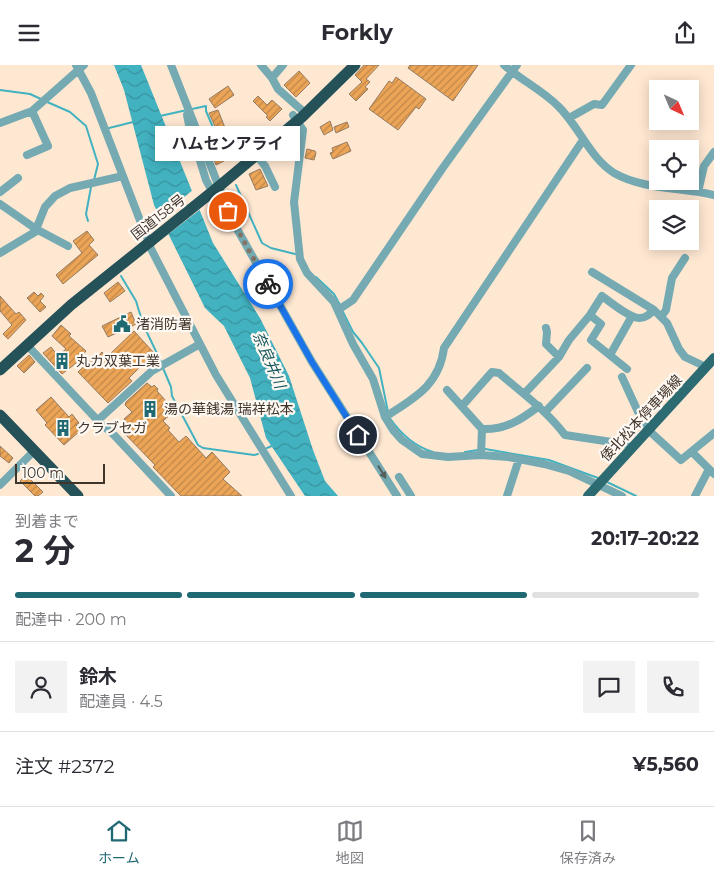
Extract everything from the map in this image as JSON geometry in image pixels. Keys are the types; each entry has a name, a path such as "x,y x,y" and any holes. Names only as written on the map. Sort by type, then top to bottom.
{"highway":[{"name":"国道158号","path":"0,361 68,298 148,238 216,184 256,148 299,115 345,65"},
{"name":"国道158号","path":"216,184 257,156 354,65"},
{"name":"国道158号","path":"0,370 76,300 148,238"},
{"path":"0,415 78,496"}],"main road":[{"name":"倭北松本停車場線","path":"588,496 714,358"}],"street":[{"path":"171,65 232,221 312,362 397,496"},
{"path":"261,65 299,115 303,129 294,202 300,259 307,273 334,302 353,343 373,379 385,417 402,440 422,454 448,457 481,455 519,459 569,471 601,481 622,496"},
{"path":"272,78 283,65"},
{"path":"504,65 548,98 569,118 601,162 615,173 628,179 662,188 714,195"},
{"path":"338,310 353,299 442,169 517,65"},
{"path":"569,118 594,104 602,105 631,65"},
{"path":"0,123 32,111 80,67 148,238 200,344 216,375 291,496"},
{"path":"186,104 189,125 206,180 244,249 256,263"},
{"path":"27,155 48,146 32,111"},
{"path":"385,417 417,395 436,375 448,340 583,139"},
{"path":"698,192 704,165 714,152"},
{"path":"257,156 265,166 275,187"},
{"path":"0,253 35,233 45,207 55,196 70,188 123,176"},
{"path":"0,192 18,178"},
{"path":"0,204 36,229 68,246"},
{"path":"661,317 666,310 672,278 685,258"},
{"path":"592,272 654,310 666,323 685,357 706,367"},
{"path":"524,393 559,357 569,340 590,315 602,296 632,316 640,318 647,316 654,310"},
{"path":"590,315 601,324 591,340 627,369"},
{"path":"610,355 632,316"},
{"path":"546,328 546,344 559,357"},
{"path":"97,421 152,371 200,344"},
{"path":"27,345 170,496"},
{"path":"482,429 494,429 522,420 542,409 587,368"},
{"path":"462,406 492,372 499,373 542,409 564,435 625,444 632,447"},
{"path":"622,377 645,427 681,460 714,433"},
{"path":"447,390 482,429 481,455"},
{"path":"0,485 34,451"},
{"path":"692,452 712,472 695,496"},
{"path":"507,496 519,459"},
{"path":"398,477 411,496"}],"water":[{"name":"奈良井川","path":"114,65 141,65 213,243 260,318 289,376 325,481 338,496 305,496 266,438 250,378 224,326 205,308 154,205 124,90"}],"pier":[{"path":"194,189 202,208 166,236 158,219"}],"building":[{"path":"364,65 379,65 366,79 370,82 365,87 368,89 356,101 349,94 362,82 355,75"},
{"path":"410,65 478,65 453,101 408,68"},
{"path":"299,71 310,83 296,97 284,85"},
{"path":"396,77 426,99 419,109 416,107 398,130 369,109 389,81 392,83"},
{"path":"228,86 234,95 215,108 209,99"},
{"path":"258,96 267,105 272,100 282,109 270,121 266,117 268,116 253,101"},
{"path":"218,110 229,138 242,128 250,141 216,165 213,157 226,151 209,113"},
{"path":"330,121 333,130 324,135 320,127"},
{"path":"347,122 349,127 336,133 334,127"},
{"path":"347,142 351,151 333,159 330,153 333,152 332,148"},
{"path":"307,149 315,151 314,160 305,158"},
{"path":"260,169 268,186 256,190 249,174"},
{"path":"233,192 241,211 236,214 228,194"},
{"path":"87,231 94,240 89,245 98,255 63,284 56,275 82,253 73,241"},
{"path":"118,282 125,291 110,302 104,293"},
{"path":"34,292 38,296 41,293 44,296 40,301 46,307 40,312 27,298"},
{"path":"0,296 16,314 19,312 26,320 8,339 3,334 12,325 0,311"},
{"path":"131,312 136,324 108,337 102,326"},
{"path":"61,325 71,334 69,336 86,351 75,364 62,374 43,353 51,347 58,356 66,349 52,336"},
{"path":"134,331 154,353 129,378 132,381 108,403 78,372 91,360 93,362 102,352 107,357"},
{"path":"29,355 35,362 24,373 17,366"},
{"path":"147,383 152,387 154,385 158,389 157,391 166,401 172,413 163,421 170,428 168,430 179,442 186,436 206,458 212,452 230,472 223,479 242,496 181,496 125,434 132,428 124,419 132,412 125,405 126,402"},
{"name":"クラブセガ","path":"51,397 69,417 72,414 79,423 76,425 81,430 64,445 45,425 47,423 36,410"},
{"path":"0,446 13,458 9,463 0,456"},
{"path":"26,475 43,492 38,496 35,496 20,481"}],"waterway":[{"path":"0,90 30,94 41,99"},
{"path":"45,101 70,112 86,126 98,164 94,180"},
{"path":"192,109 206,106 206,111 220,144"},
{"path":"160,116 187,110"},
{"path":"109,128 133,122"},
{"path":"236,185 262,243 271,248 295,254"},
{"path":"88,221 86,214 91,187"},
{"path":"121,276 136,301 143,324 161,362"},
{"path":"316,277 334,294 340,305"},
{"path":"343,312 353,332 379,368 388,412"},
{"path":"163,368 171,387 172,396 198,445 203,448 258,454"},
{"path":"389,417 408,438 419,446 433,452"},
{"path":"267,448 274,445"},
{"path":"485,449 549,460 598,478"},
{"path":"465,452 478,450"},
{"path":"607,482 636,496"}],"way so far":[{"path":"228,211 268,284"}],"place":[{"name":"ハムセンアライ","path":"228,211"},
{"name":"渚消防署","path":"122,324"},
{"name":"丸カ双葉工業","path":"62,361"},
{"name":"湯の華銭湯 瑞祥松本","path":"150,409"},
{"name":"クラブセガ","path":"63,428"}],"route":[{"path":"268,284 312,362 358,435"}]}
